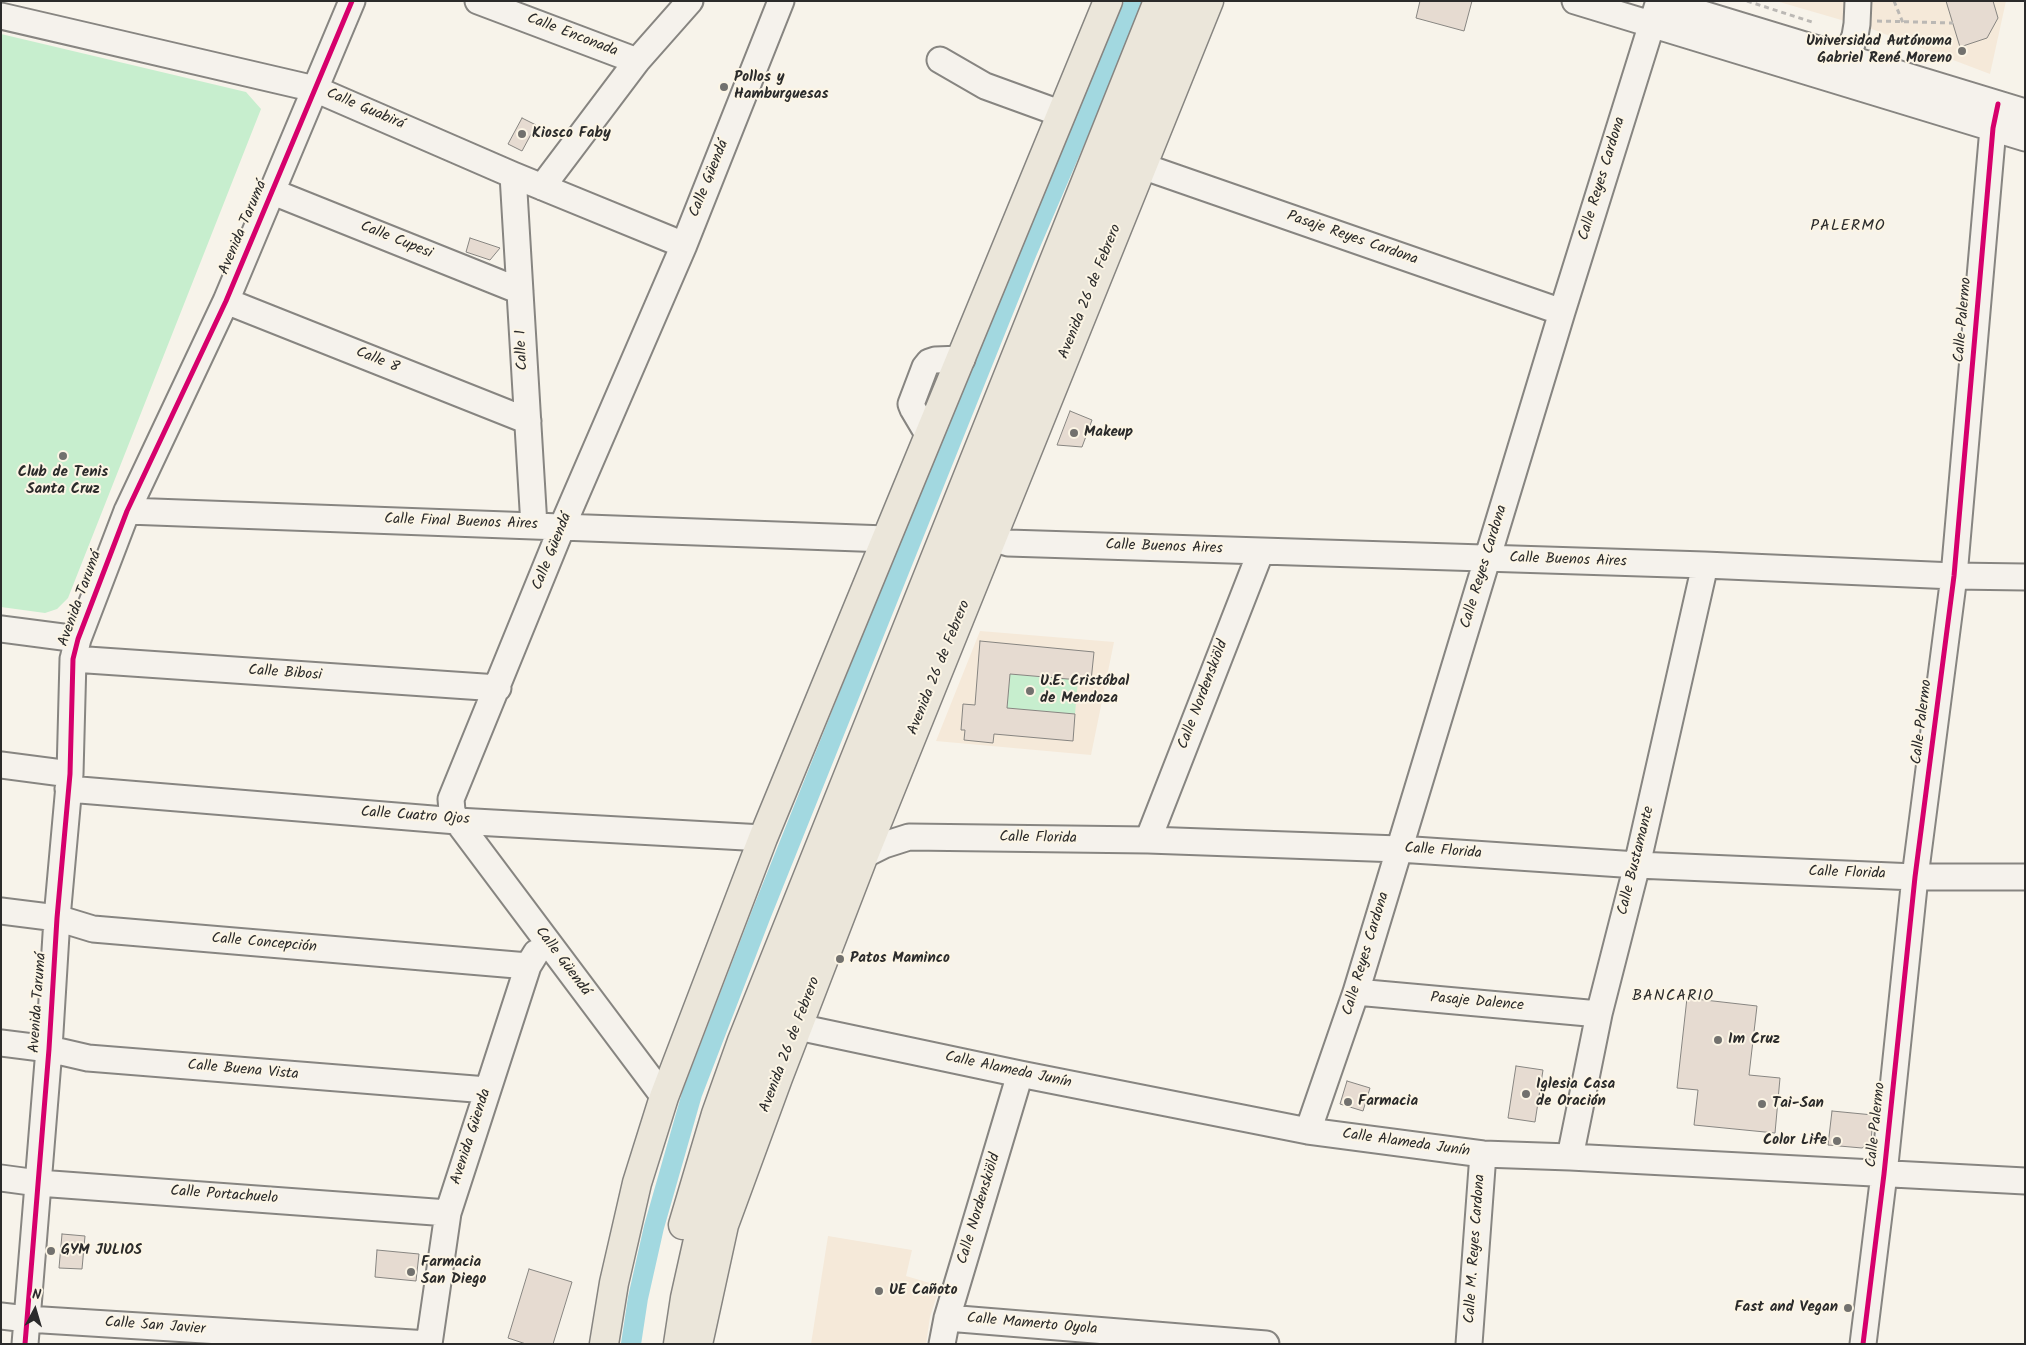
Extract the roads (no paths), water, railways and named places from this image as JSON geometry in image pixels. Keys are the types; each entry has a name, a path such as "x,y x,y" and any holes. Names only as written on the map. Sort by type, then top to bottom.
{"main road":[{"path":"604,1344 614,1284 637,1183 674,1070 763,838 1108,1"},
{"path":"659,1344 691,1195 716,1114 742,1041 1158,1"},
{"name":"Avenida 26 de Febrero","path":"678,1344 685,1298 702,1222 778,1006 1180,1"},
{"name":"Avenida 26 de Febrero","path":"698,1344 724,1224 798,1027 864,854 1209,1"}],"street":[{"name":"Avenida Tarumá","path":"25,1344 49,1049 56,918 69,782 75,649 127,511 226,301 352,1"},
{"name":"Calle Enconada","path":"478,1 637,61"},
{"path":"542,187 637,61 690,1"},
{"name":"Calle Güendá","path":"664,1097 544,940 458,821 452,811 451,799 498,688 562,527 684,245 782,1"},
{"path":"1575,1 2025,138"},
{"path":"1660,1 2025,112"},
{"name":"Calle Reyes Cardona","path":"1308,1132 1356,992 1562,312 1660,1"},
{"path":"1838,80 1857,24 1864,11"},
{"name":"Calle Guabirá","path":"1,16 315,89 513,175 684,245"},
{"path":"940,60 985,86 1062,114"},
{"name":"Calle Palermo","path":"1863,1344 1884,1174 1915,877 1954,576 1993,128 1998,104"},
{"name":"Pasaje Reyes Cardona","path":"1142,166 1562,312"},
{"name":"Calle 1","path":"513,175 534,526"},
{"name":"Calle Cupesi","path":"273,192 520,291"},
{"name":"Calle 8","path":"226,301 528,421"},
{"name":"Calle Final Buenos Aires","path":"127,511 886,539"},
{"name":"Calle Buenos Aires","path":"993,538 1008,543 1705,565 1954,576 2025,576"},
{"name":"Calle Nordenskiöld","path":"1148,840 1261,551"},
{"name":"Calle Bustamante","path":"1570,1157 1599,1014 1637,865 1705,565"},
{"name":"Calle Bibosi","path":"1,629 75,649 498,688"},
{"name":"Calle Cuatro Ojos","path":"1,765 69,782 458,821 763,838"},
{"name":"Calle Florida","path":"864,854 884,845 909,838 1148,840 1399,849 1637,865 1915,877 2025,877"},
{"name":"Calle Concepción","path":"1,911 56,918 93,929 528,966"},
{"name":"Avenida Güenda","path":"430,1344 448,1213 528,966 544,940"},
{"name":"Pasaje Dalence","path":"1356,992 1599,1014"},
{"name":"Calle Alameda Junín","path":"798,1027 1308,1132 1483,1154 2025,1181"},
{"name":"Calle Buena Vista","path":"1,1042 49,1049 88,1058 487,1090"},
{"path":"642,1066 660,1073 674,1070"},
{"name":"Calle Nordenskiöld","path":"942,1344 947,1318 1020,1074"},
{"name":"Calle M. Reyes Cardona","path":"1469,1344 1483,1154"},
{"name":"Calle Portachuelo","path":"1,1178 38,1183 448,1213"},
{"name":"Calle San Javier","path":"1,1316 430,1344"},
{"name":"Calle Mamerto Oyola","path":"947,1318 1266,1344"}],"waterway":[{"path":"631,1344 638,1298 654,1227 692,1094 761,915 1027,252 1135,1"}],"place":[{"name":"Universidad Autónoma Gabriel René Moreno","path":"1962,51"},
{"name":"Pollos y Hamburguesas","path":"724,87"},
{"name":"Kiosco Faby","path":"522,134"},
{"name":"Makeup","path":"1074,433"},
{"name":"Club de Tenis Santa Cruz","path":"63,456"},
{"name":"U.E. Cristóbal de Mendoza","path":"1030,691"},
{"name":"Patos Maminco","path":"840,959"},
{"name":"Im Cruz","path":"1718,1040"},
{"name":"Iglesia Casa de Oración","path":"1526,1094"},
{"name":"Farmacia","path":"1348,1102"},
{"name":"Tai-San","path":"1762,1104"},
{"name":"Color Life","path":"1837,1141"},
{"name":"GYM JULIOS","path":"51,1251"},
{"name":"Farmacia San Diego","path":"411,1272"},
{"name":"UE Cañoto","path":"879,1291"},
{"name":"Fast and Vegan","path":"1848,1308"}],"district":[{"name":"PALERMO","path":"1848,227"},
{"name":"BANCARIO","path":"1673,997"}]}
